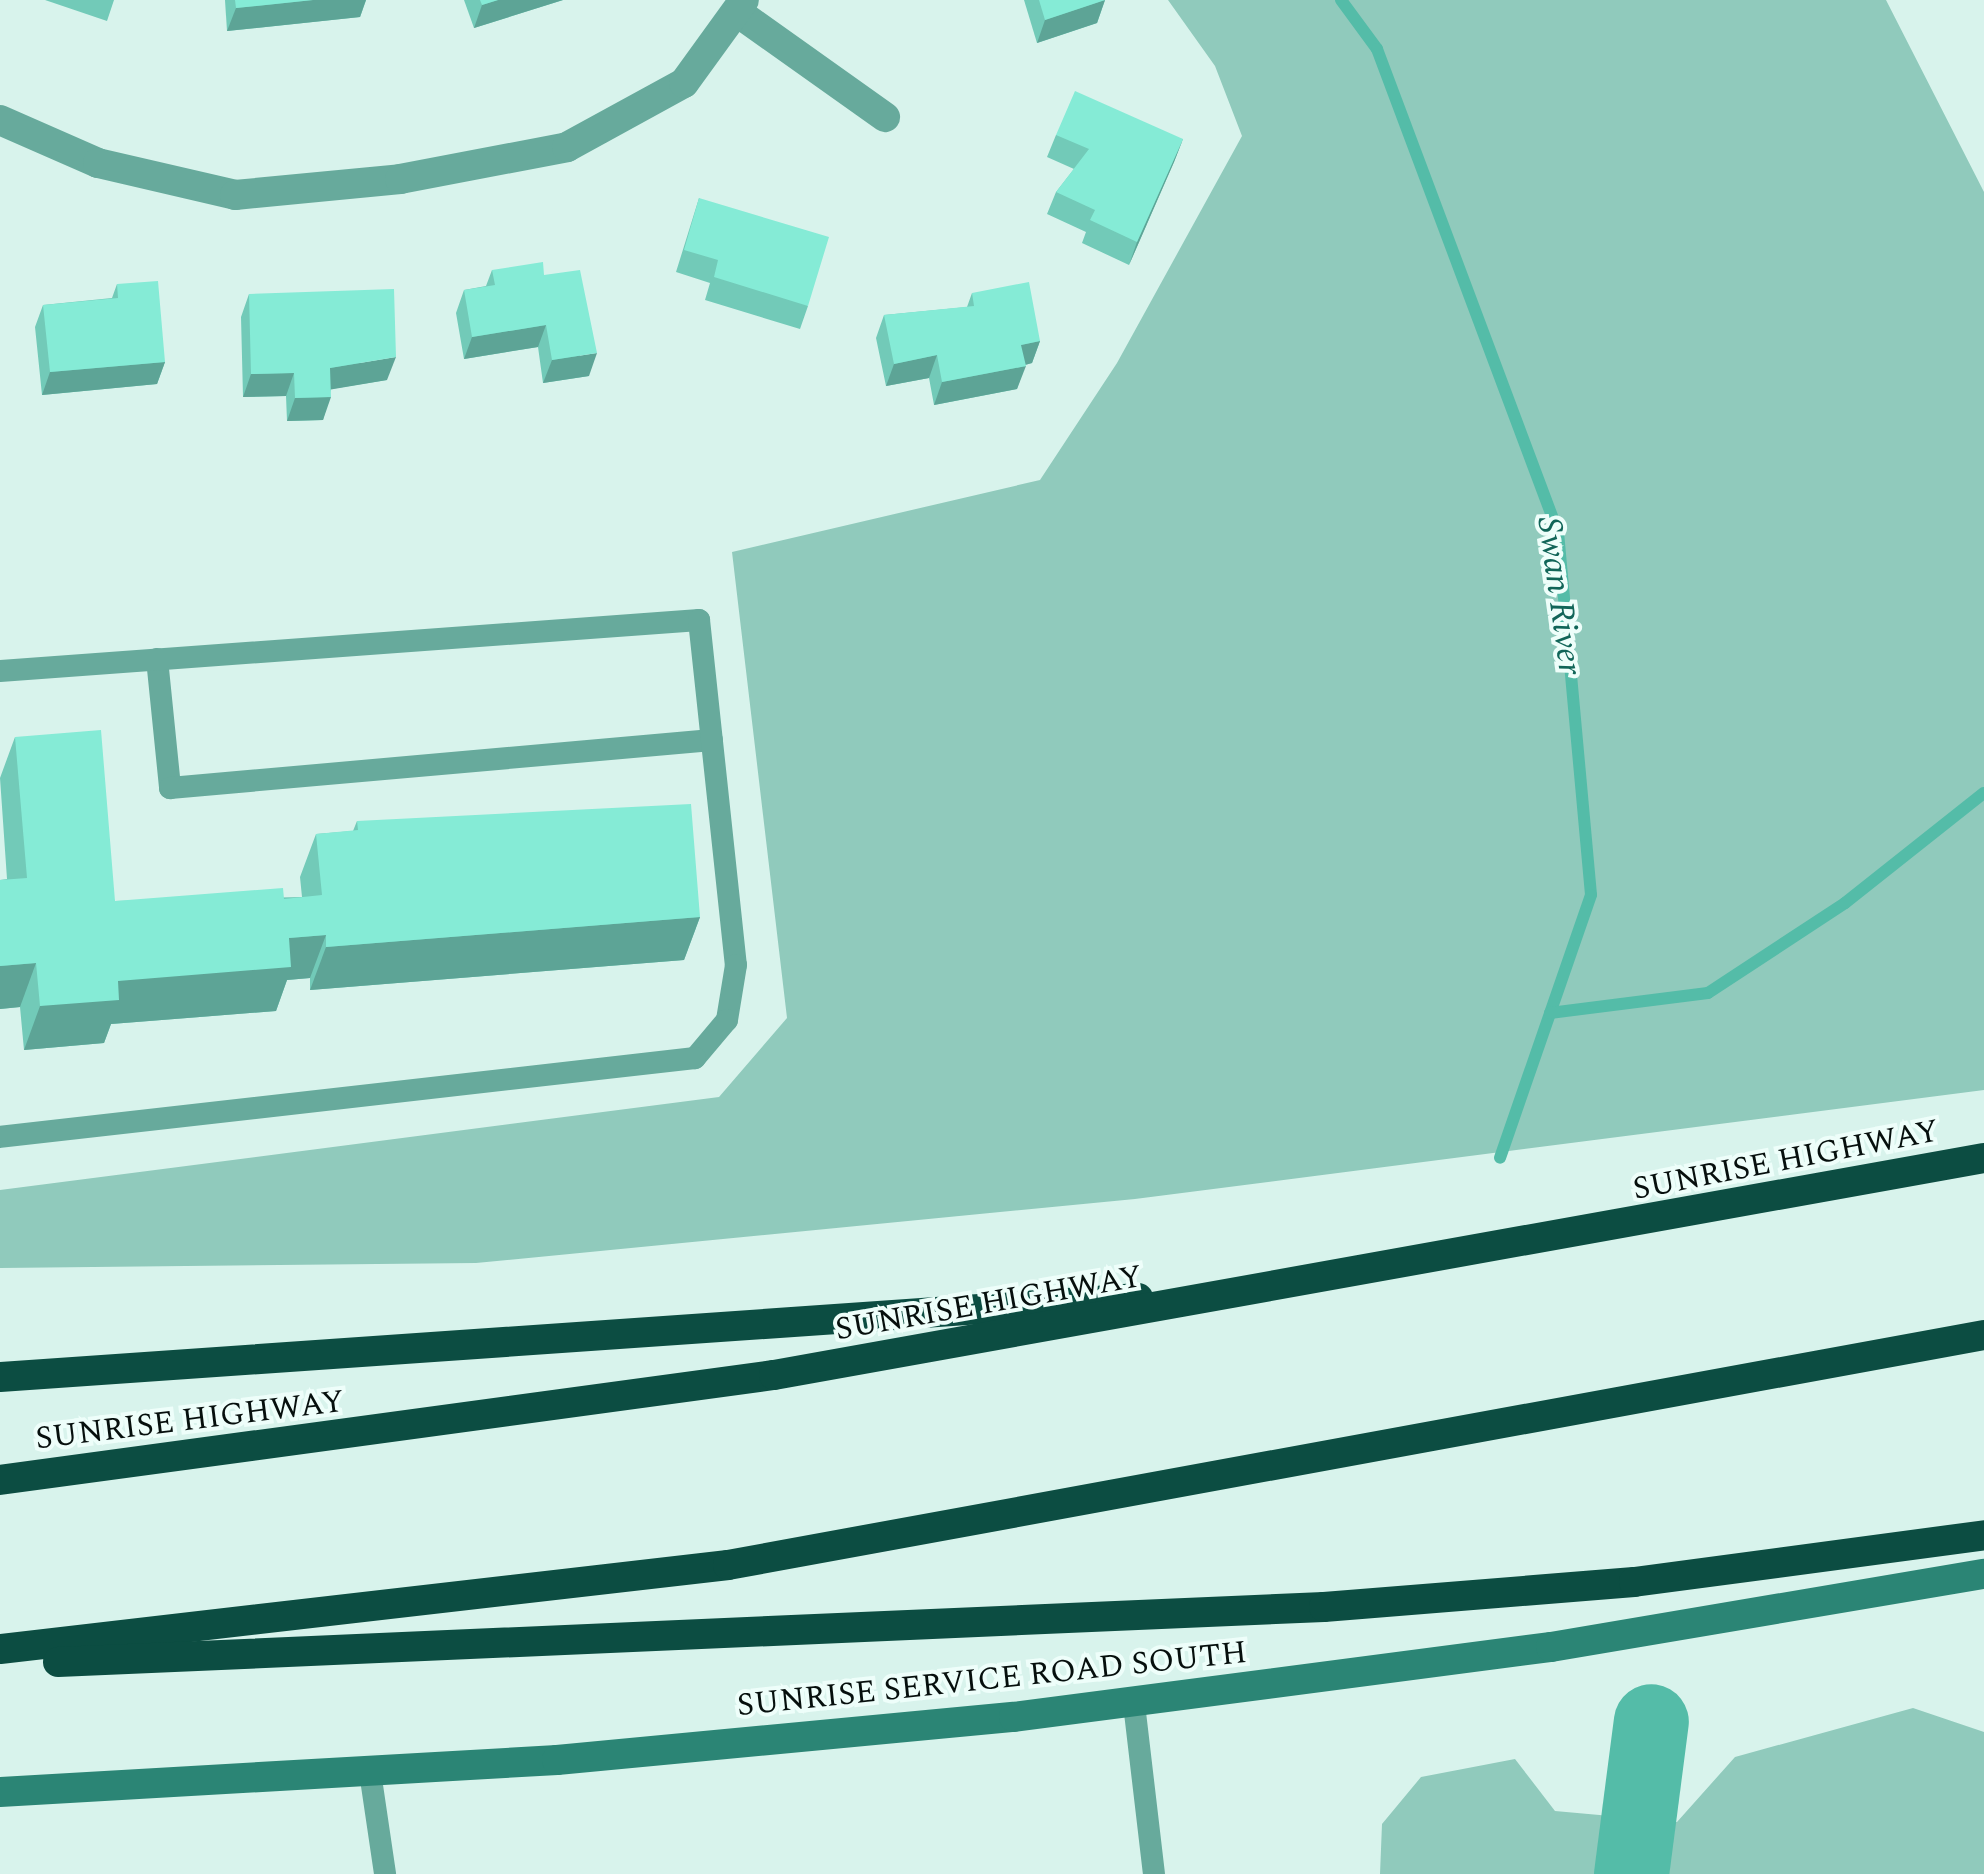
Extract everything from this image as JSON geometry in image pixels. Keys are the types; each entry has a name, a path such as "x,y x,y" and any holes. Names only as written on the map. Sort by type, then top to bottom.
{"highway":[{"name":"SUNRISE HIGHWAY","path":"0,1480 500,1417 1276,1291 1984,1158"},
{"path":"0,1377 1276,1291"},
{"path":"0,1649 728,1565 1984,1335"},
{"path":"0,1662 286,1659 1324,1608 1634,1582 1984,1535"}],"main road":[{"name":"SUNRISE SERVICE ROAD SOUTH","path":"0,1792 370,1772 1134,1704 1984,1574"}],"street":[{"path":"0,120 167,183 235,195 312,192 567,147 684,83 742,7 886,117"}],"lane":[{"path":"0,671 699,620 736,964 727,1020 695,1058 0,1137"},
{"path":"158,660 170,788 712,740"},
{"path":"1134,1704 1154,1874"},
{"path":"370,1772 385,1874"}],"green space":[{"path":"1168,0 1886,0 1984,192 1984,1090 1135,1199 476,1263 0,1268 0,1190 719,1097 787,1018 732,552 1040,480 1117,363 1242,136 1215,66"},
{"path":"1913,1708 1984,1732 1984,1874 1380,1874 1382,1824 1421,1777 1515,1759 1555,1811 1677,1822 1735,1757"}],"building":[{"path":"235,0 313,0 236,8"},
{"path":"1039,0 1105,0 1045,20"},
{"path":"1075,91 1183,139 1137,242 1090,220 1095,210 1056,192 1089,149 1056,135"},
{"path":"699,198 829,237 808,306 714,277 718,260 684,250"},
{"path":"543,262 544,275 580,270 597,353 552,360 546,325 472,337 464,290 495,285 492,270"},
{"path":"158,281 165,362 50,372 43,305 118,298 117,284"},
{"path":"1029,282 1040,341 1021,345 1026,366 942,382 937,355 894,364 884,315 974,306 972,293"},
{"path":"394,289 396,357 330,368 331,397 295,398 294,373 251,374 249,294"},
{"path":"101,730 115,901 283,888 284,899 322,895 316,834 358,830 357,821 691,804 700,917 326,947 326,935 289,938 291,967 118,981 119,1000 40,1006 36,963 0,966 0,880 27,878 15,737"}],"waterway":[{"name":"Swan River","path":"1341,0 1377,49 1558,532 1591,895 1500,1158"},
{"path":"1550,1013 1708,993 1845,903 1984,793"},
{"name":"Swan River","path":"1631,1874 1651,1721"}]}
